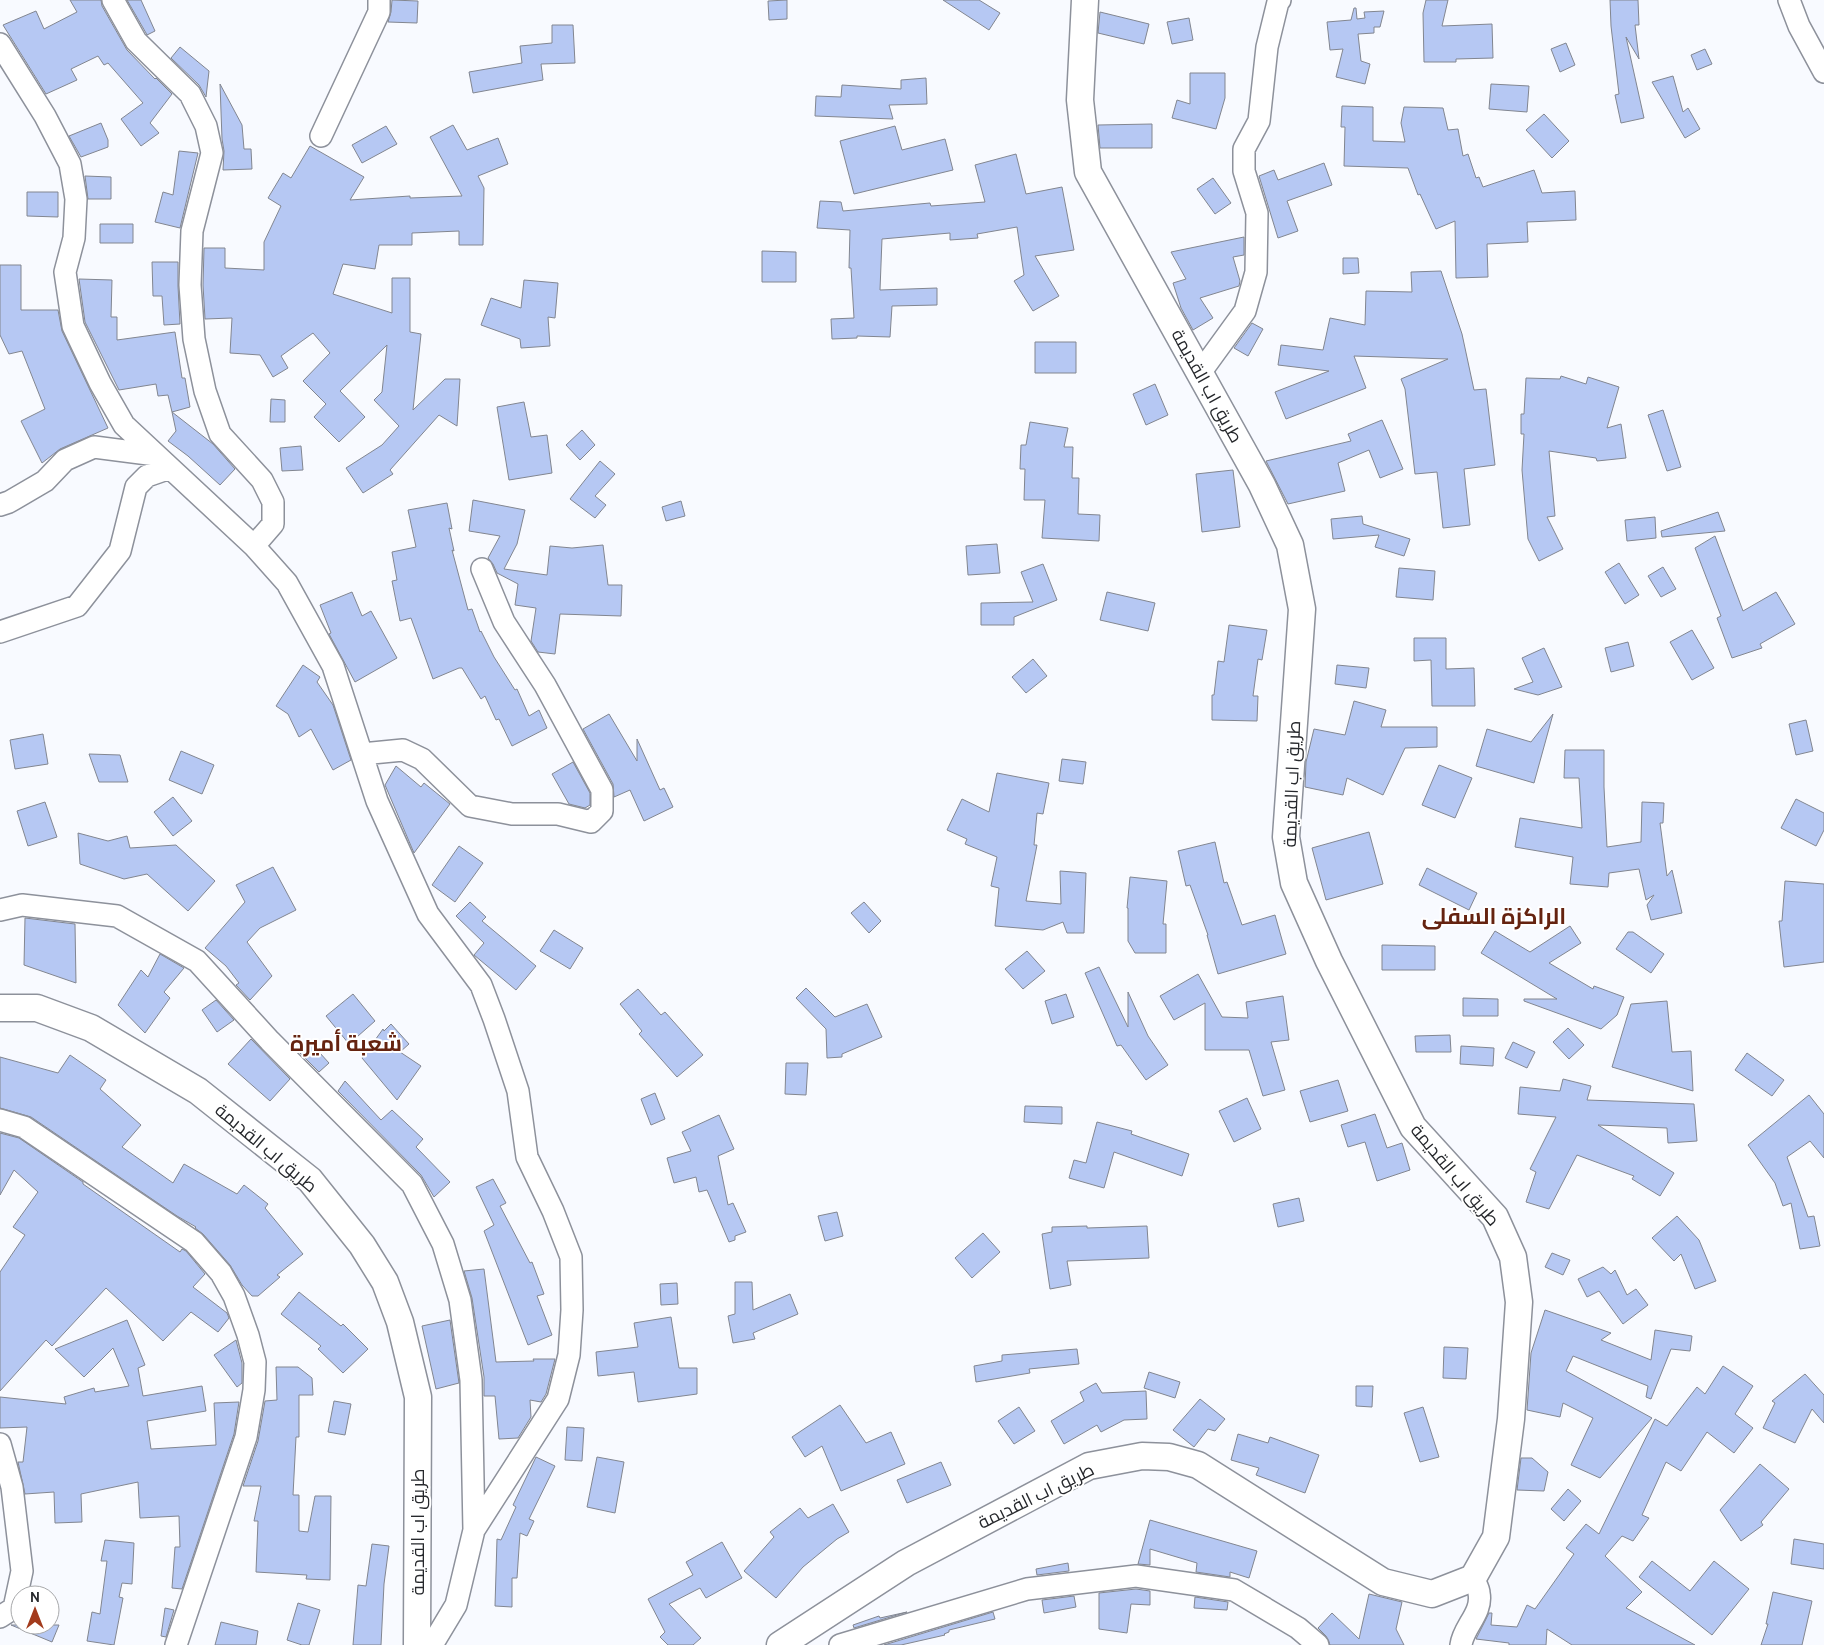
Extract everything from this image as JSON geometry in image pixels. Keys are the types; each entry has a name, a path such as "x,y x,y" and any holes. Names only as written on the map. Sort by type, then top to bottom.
{"street":[{"path":"113,0 136,41 190,94 206,126 212,153 192,231 190,285 194,339 205,391 220,434 262,480 273,502 273,524 254,546"},
{"path":"321,136 379,12 379,0"},
{"name":"طريق اب القديمة","path":"780,1645 906,1563 1046,1488 1089,1466 1142,1456 1169,1456 1198,1465 1383,1582 1432,1594 1473,1578 1496,1537 1511,1419 1519,1302 1513,1257 1495,1217 1413,1127 1329,961 1294,883 1286,837 1302,609 1290,545 1262,486 1088,172 1080,100 1085,0"},
{"path":"1200,373 1245,311 1256,272 1257,213 1244,171 1244,148 1259,121 1267,48 1280,0"},
{"path":"1790,0 1799,26 1824,72"},
{"path":"0,44 45,116 70,164 76,199 74,238 65,272 73,326 100,383 124,425 254,546 287,583 333,666 377,802 428,914 481,985 518,1091 527,1156 553,1211 571,1257 572,1310 569,1354 558,1399 474,1530"},
{"path":"0,505 9,502 45,481 65,460 94,447 163,461"},
{"path":"0,632 77,606 120,551 136,487 163,461"},
{"path":"362,754 403,750 422,759 470,806 512,814 558,814 591,822 602,810 602,790 545,685 504,622 482,569"},
{"path":"0,910 22,905 117,916 197,961 270,1041 412,1184 443,1244 460,1300 471,1380 474,1530 456,1606 432,1645"},
{"name":"طريق اب القديمة","path":"0,1008 37,1008 91,1028 198,1091 310,1180 362,1245 385,1282 400,1322 418,1397 418,1645"},
{"path":"0,1120 24,1127 194,1242 221,1273 234,1296 248,1335 255,1362 254,1390 246,1438 176,1645"},
{"path":"0,1444 12,1487 22,1571 14,1608 0,1618"},
{"path":"840,1645 1027,1588 1136,1576 1234,1590 1298,1628 1318,1645"},
{"path":"1461,1645 1462,1636 1476,1615 1480,1594 1473,1578"}],"building":[{"path":"70,0 101,0 102,6 127,50 172,94 150,123 159,133 141,146 121,119 143,103 108,63 104,65 98,56 71,69 77,80 46,94 3,25 36,11 44,29 77,12"},
{"path":"127,0 141,0 155,31 147,35"},
{"path":"392,0 418,1 417,23 388,22"},
{"path":"787,0 787,19 769,20 768,1"},
{"path":"943,0 979,0 1000,13 989,30"},
{"path":"1426,0 1448,0 1442,26 1492,24 1493,58 1456,59 1456,62 1424,62 1423,13"},
{"path":"1610,0 1638,0 1639,25 1635,25 1639,59 1626,37 1644,118 1621,123 1615,95 1619,94"},
{"path":"1354,8 1356,8 1357,19 1365,18 1364,12 1384,11 1380,27 1374,27 1374,33 1358,34 1361,61 1370,64 1365,84 1336,77 1343,49 1330,50 1327,22 1351,20"},
{"path":"1100,12 1149,24 1144,44 1098,33"},
{"path":"1189,18 1193,40 1172,44 1167,22"},
{"path":"552,25 573,25 575,63 541,64 543,80 473,93 469,72 522,63 520,46 552,43"},
{"path":"1566,43 1575,65 1560,72 1551,49"},
{"path":"180,47 209,71 206,97 199,85 171,58"},
{"path":"1705,49 1712,64 1697,70 1691,55"},
{"path":"1190,73 1225,73 1225,98 1216,129 1172,118 1177,100 1190,104"},
{"path":"1673,76 1683,112 1688,108 1700,129 1685,138 1652,82"},
{"path":"926,78 927,104 889,105 893,119 815,116 816,96 841,97 842,85 901,89 901,80"},
{"path":"220,84 242,125 244,149 251,149 252,169 223,170 224,151"},
{"path":"1491,84 1529,86 1527,112 1489,109"},
{"path":"1342,106 1373,107 1373,141 1405,142 1401,123 1404,107 1443,108 1448,130 1458,129 1463,156 1468,154 1476,178 1479,177 1483,187 1534,170 1542,193 1575,191 1576,220 1527,222 1528,242 1487,244 1488,277 1456,278 1455,221 1436,229 1420,194 1418,195 1408,168 1344,166 1345,127 1341,127"},
{"path":"1544,114 1569,141 1552,158 1526,130"},
{"path":"101,123 108,140 108,147 81,157 69,136"},
{"path":"1152,124 1152,148 1100,148 1098,125"},
{"path":"453,125 467,150 498,138 508,164 478,176 484,188 483,245 459,245 459,231 412,233 412,245 379,245 375,269 343,264 333,294 392,313 392,278 410,278 410,332 421,334 413,410 445,379 460,379 457,426 439,415 390,470 393,474 363,493 346,468 382,445 399,426 374,400 382,392 387,345 340,391 365,417 339,442 314,417 326,404 303,381 330,353 313,333 281,356 288,368 273,377 260,355 230,353 232,318 205,319 203,285 204,248 225,248 225,268 264,270 264,242 281,206 268,198 283,173 291,178 310,146 364,177 350,200 410,196 410,198 462,196 430,137"},
{"path":"386,126 397,144 362,163 352,145"},
{"path":"895,126 902,150 945,139 953,170 854,194 840,141"},
{"path":"179,151 198,153 180,228 155,222 163,192 173,195"},
{"path":"1016,154 1026,194 1062,187 1074,250 1035,256 1059,296 1033,311 1014,281 1024,275 1017,227 977,234 978,238 950,240 950,233 882,239 880,290 937,288 937,305 892,306 890,337 857,336 857,338 832,339 831,319 854,318 851,268 849,268 850,230 817,228 820,201 841,202 843,211 930,203 931,206 985,202 975,165"},
{"path":"1324,163 1332,185 1287,201 1298,231 1278,238 1259,176 1274,170 1278,180"},
{"path":"85,176 111,177 111,199 88,199"},
{"path":"1213,178 1231,203 1215,214 1197,189"},
{"path":"27,192 58,192 58,217 27,216"},
{"path":"100,224 133,224 133,243 100,243"},
{"path":"1244,237 1244,255 1233,257 1240,281 1239,286 1200,298 1213,318 1193,330 1181,308 1173,283 1186,279 1171,252"},
{"path":"762,251 796,252 796,282 762,282"},
{"path":"1343,258 1358,258 1359,273 1343,274"},
{"path":"152,262 178,262 180,324 164,325 162,296 153,296"},
{"path":"0,265 21,265 21,310 58,310 62,331 108,428 60,449 42,463 21,421 45,409 22,351 9,354 0,335"},
{"path":"1441,271 1462,334 1474,390 1486,389 1495,465 1464,469 1470,525 1443,528 1437,472 1415,474 1405,389 1401,379 1448,359 1354,356 1366,388 1286,419 1275,392 1329,371 1278,365 1281,345 1323,350 1330,318 1365,325 1366,291 1412,292 1411,272"},
{"path":"79,279 112,280 111,317 117,317 117,340 175,332 182,378 185,378 190,407 172,412 168,395 158,396 156,384 119,390 85,322"},
{"path":"524,280 558,283 555,318 548,317 550,346 521,348 520,339 481,325 491,298 521,308"},
{"path":"1252,323 1263,329 1248,356 1234,348"},
{"path":"1035,342 1076,342 1076,373 1035,373"},
{"path":"1561,376 1586,384 1588,377 1619,387 1607,428 1621,424 1626,458 1597,461 1596,458 1549,451 1555,516 1547,517 1563,549 1539,561 1528,539 1522,470 1524,434 1521,434 1521,414 1524,414 1526,378 1560,379"},
{"path":"1155,384 1168,415 1146,425 1133,394"},
{"path":"271,399 285,400 285,422 270,422"},
{"path":"524,402 531,437 547,435 552,473 509,480 497,407"},
{"path":"1663,410 1681,467 1667,471 1648,415"},
{"path":"172,412 213,444 235,469 220,485 168,441 176,431"},
{"path":"1382,420 1403,469 1380,478 1369,450 1338,463 1345,491 1288,504 1266,461 1351,441 1348,434"},
{"path":"1030,422 1068,428 1064,447 1073,447 1072,478 1079,478 1078,514 1100,515 1099,541 1042,538 1045,500 1024,500 1025,469 1020,469 1021,445 1026,445"},
{"path":"582,430 595,445 580,460 566,445"},
{"path":"301,446 303,470 282,471 280,448"},
{"path":"600,461 615,474 595,496 606,505 595,518 570,499"},
{"path":"1233,470 1240,527 1202,532 1196,474"},
{"path":"473,500 525,510 517,544 504,569 547,575 550,546 572,548 603,545 608,585 622,585 621,616 560,614 555,654 538,652 531,641 536,608 515,605 518,584 497,573 488,558 500,536 469,531"},
{"path":"681,501 685,516 666,521 662,507"},
{"path":"447,503 452,529 449,528 454,551 452,550 468,610 472,609 480,632 515,690 517,689 529,716 539,710 547,728 512,746 499,719 496,720 485,696 481,699 462,668 433,679 411,618 400,621 392,581 397,580 392,552 416,547 408,510"},
{"path":"1718,512 1725,531 1662,537 1661,531"},
{"path":"1362,516 1363,524 1410,539 1404,556 1375,547 1379,535 1333,539 1331,519"},
{"path":"1655,517 1656,538 1627,541 1625,520"},
{"path":"1715,536 1743,611 1776,592 1795,624 1760,644 1762,648 1732,658 1717,618 1721,616 1695,548"},
{"path":"997,544 1000,573 968,575 966,546"},
{"path":"1619,563 1639,595 1625,604 1605,572"},
{"path":"1043,564 1057,600 1014,617 1014,625 981,625 981,603 1033,602 1021,572"},
{"path":"1663,567 1676,589 1661,597 1648,576"},
{"path":"1399,568 1435,571 1433,600 1396,597"},
{"path":"352,592 362,616 371,611 397,658 355,682 329,634 331,633 320,605"},
{"path":"1107,592 1155,603 1148,631 1100,620"},
{"path":"1229,625 1267,630 1262,660 1258,659 1253,696 1258,696 1257,721 1212,720 1212,695 1214,695 1218,661 1224,662"},
{"path":"1692,630 1714,668 1692,680 1670,642"},
{"path":"1414,638 1446,638 1446,669 1474,668 1475,706 1432,706 1431,660 1414,661"},
{"path":"1628,642 1634,666 1611,672 1605,648"},
{"path":"1544,648 1562,687 1538,695 1514,689 1533,682 1522,658"},
{"path":"1033,659 1047,676 1026,693 1012,677"},
{"path":"303,665 320,677 317,682 333,705 351,760 333,770 311,729 299,737 288,714 276,706"},
{"path":"1337,665 1369,668 1366,688 1335,684"},
{"path":"1354,701 1386,710 1381,727 1437,727 1437,747 1405,748 1383,795 1347,778 1343,795 1305,787 1306,762 1314,729 1345,735"},
{"path":"609,714 637,761 637,739 660,790 664,788 673,807 644,821 630,790 614,797 613,784 583,729"},
{"path":"1553,714 1534,783 1476,766 1487,729 1531,742"},
{"path":"1806,720 1813,751 1796,755 1789,724"},
{"path":"43,734 48,764 15,769 10,740"},
{"path":"1565,750 1604,750 1607,847 1641,842 1642,802 1664,803 1663,823 1660,823 1667,876 1672,870 1682,913 1651,920 1647,905 1654,895 1646,900 1639,869 1609,873 1608,887 1570,884 1573,857 1515,847 1520,818 1582,828 1579,778 1564,778"},
{"path":"181,751 214,765 202,794 169,780"},
{"path":"89,754 120,755 128,782 99,782"},
{"path":"1062,759 1086,762 1083,784 1059,781"},
{"path":"573,762 590,793 590,805 585,808 569,804 552,774"},
{"path":"1439,765 1472,778 1455,818 1422,805"},
{"path":"396,766 421,787 424,783 450,804 414,853 385,785"},
{"path":"997,773 1049,783 1043,814 1037,813 1034,845 1037,845 1026,901 1061,904 1060,871 1086,873 1084,933 1067,933 1063,922 1043,930 995,926 999,888 991,886 997,857 965,844 967,839 947,830 962,799 989,812"},
{"path":"173,797 192,821 173,836 154,812"},
{"path":"1796,799 1824,813 1824,830 1816,846 1781,828"},
{"path":"45,802 57,837 28,846 17,811"},
{"path":"1369,832 1383,884 1326,900 1312,848"},
{"path":"78,833 108,841 127,836 130,848 176,845 215,881 188,911 147,874 124,879 80,864"},
{"path":"1215,842 1224,883 1227,882 1242,925 1275,915 1286,954 1218,974 1208,935 1190,885 1186,886 1178,851"},
{"path":"459,846 483,863 455,902 432,885"},
{"path":"273,867 296,910 260,928 247,942 272,976 250,1000 236,985 239,983 226,966 205,948 245,902 236,885"},
{"path":"1427,868 1477,893 1469,910 1419,885"},
{"path":"1130,877 1167,881 1163,924 1166,924 1166,953 1135,953 1128,941 1127,908"},
{"path":"1785,881 1824,884 1824,962 1784,967 1779,921 1782,921"},
{"path":"470,902 486,917 482,921 536,966 516,990 474,955 484,943 456,916"},
{"path":"864,902 881,921 869,933 851,913"},
{"path":"25,918 75,924 76,983 24,965"},
{"path":"1570,926 1581,943 1549,963 1593,989 1594,986 1624,997 1617,1015 1601,1029 1524,1001 1524,999 1557,999 1481,953 1495,931 1530,952"},
{"path":"554,930 583,948 570,969 540,951"},
{"path":"1628,932 1633,932 1664,954 1651,973 1616,949"},
{"path":"1382,945 1435,946 1435,970 1382,970"},
{"path":"1027,951 1045,971 1023,989 1005,969"},
{"path":"160,954 184,968 164,992 170,998 145,1033 118,1005 141,970 148,977"},
{"path":"1099,967 1128,1027 1128,992 1148,1036 1168,1065 1146,1080 1121,1045 1117,1046 1085,973"},
{"path":"1198,974 1222,1017 1248,1018 1246,1002 1283,996 1289,1040 1271,1042 1285,1090 1263,1096 1249,1050 1205,1050 1205,1003 1174,1020 1160,996"},
{"path":"806,988 835,1017 867,1004 882,1037 842,1054 842,1057 827,1058 826,1029 796,998"},
{"path":"638,989 661,1015 665,1012 703,1055 677,1077 639,1034 642,1031 620,1004"},
{"path":"353,994 375,1021 349,1044 326,1016"},
{"path":"1066,994 1074,1017 1052,1024 1045,1001"},
{"path":"1463,998 1498,999 1498,1016 1463,1016"},
{"path":"216,1000 234,1020 217,1032 202,1010"},
{"path":"1667,1001 1672,1052 1691,1051 1693,1091 1612,1067 1631,1004"},
{"path":"391,1024 409,1044 400,1052 421,1066 397,1100 362,1058 383,1029 384,1031"},
{"path":"1568,1028 1584,1045 1569,1059 1553,1042"},
{"path":"1450,1035 1451,1052 1416,1052 1415,1036"},
{"path":"251,1039 290,1079 270,1101 228,1064"},
{"path":"310,1042 329,1063 319,1072 299,1052"},
{"path":"1513,1042 1535,1052 1527,1068 1505,1058"},
{"path":"1461,1046 1494,1048 1493,1066 1460,1064"},
{"path":"1747,1053 1784,1080 1772,1096 1735,1070"},
{"path":"70,1055 106,1080 100,1089 141,1125 122,1147 173,1183 184,1164 237,1194 244,1185 268,1204 265,1208 303,1254 277,1275 280,1277 258,1296 252,1296 242,1285 230,1265 196,1227 31,1117 0,1108 0,1057 58,1073"},
{"path":"786,1063 808,1063 806,1095 785,1094"},
{"path":"1563,1079 1591,1086 1587,1100 1694,1104 1697,1141 1668,1143 1667,1128 1598,1125 1674,1173 1660,1196 1632,1179 1634,1176 1577,1155 1549,1209 1526,1202 1536,1172 1530,1169 1556,1117 1518,1114 1520,1087 1560,1091"},
{"path":"1338,1080 1348,1111 1310,1122 1300,1091"},
{"path":"345,1081 381,1120 392,1110 423,1139 416,1147 450,1182 434,1197 421,1175 338,1091"},
{"path":"655,1093 665,1119 651,1125 641,1099"},
{"path":"1809,1095 1824,1114 1824,1158 1810,1141 1787,1157 1808,1217 1814,1216 1820,1246 1800,1249 1791,1203 1783,1206 1775,1183 1748,1145"},
{"path":"1247,1098 1261,1129 1234,1142 1219,1111"},
{"path":"1025,1106 1062,1107 1062,1124 1024,1122"},
{"path":"1375,1114 1387,1148 1402,1143 1410,1170 1377,1181 1365,1142 1348,1147 1341,1125"},
{"path":"719,1115 734,1149 718,1156 728,1205 733,1203 746,1232 735,1236 735,1240 729,1242 707,1190 699,1192 696,1177 674,1183 667,1158 691,1151 682,1132"},
{"path":"1097,1122 1132,1131 1131,1134 1189,1154 1182,1176 1114,1152 1104,1188 1069,1178 1074,1160 1086,1163"},
{"path":"0,1133 19,1138 180,1252 182,1249 186,1251 205,1274 193,1287 227,1313 229,1318 218,1332 191,1312 163,1341 106,1288 52,1346 46,1340 0,1391 0,1272 25,1235 13,1227 38,1192 14,1170 0,1195"},
{"path":"493,1179 506,1203 500,1206 530,1263 532,1262 544,1294 537,1296 552,1335 528,1345 484,1231 494,1225 476,1187"},
{"path":"1299,1198 1304,1221 1278,1227 1273,1204"},
{"path":"837,1212 843,1236 825,1241 818,1216"},
{"path":"1677,1216 1699,1240 1716,1281 1695,1289 1681,1254 1674,1261 1652,1238"},
{"path":"1087,1226 1087,1228 1147,1226 1149,1258 1067,1261 1071,1285 1050,1289 1042,1234 1052,1232 1052,1227"},
{"path":"983,1233 1000,1252 972,1278 955,1258"},
{"path":"1552,1253 1570,1260 1563,1275 1545,1267"},
{"path":"1603,1267 1611,1274 1615,1270 1627,1295 1636,1289 1648,1305 1623,1324 1599,1291 1587,1297 1578,1279"},
{"path":"484,1269 496,1362 555,1359 546,1394 541,1402 530,1400 531,1417 518,1438 499,1439 495,1396 484,1396 484,1377 472,1298 464,1271"},
{"path":"735,1282 752,1282 753,1310 790,1294 798,1314 753,1333 755,1339 733,1343 728,1316 735,1314"},
{"path":"677,1283 678,1304 661,1305 660,1284"},
{"path":"299,1292 341,1326 343,1324 368,1349 343,1373 318,1349 321,1346 281,1314"},
{"path":"1545,1310 1611,1333 1601,1340 1651,1360 1655,1330 1692,1336 1690,1351 1671,1349 1651,1399 1646,1397 1648,1386 1573,1356 1566,1371 1652,1418 1600,1478 1571,1465 1593,1418 1563,1403 1560,1417 1527,1410 1531,1353"},
{"path":"671,1317 679,1368 697,1368 697,1394 638,1402 634,1372 598,1376 596,1352 638,1347 634,1323"},
{"path":"127,1320 145,1365 138,1368 143,1396 202,1386 206,1411 147,1421 151,1449 216,1445 214,1403 239,1402 234,1434 182,1589 172,1588 175,1547 180,1547 179,1516 140,1518 138,1482 81,1494 82,1522 55,1523 54,1492 25,1494 18,1462 23,1462 27,1427 0,1428 0,1397 66,1404 64,1397 94,1388 95,1392 129,1386 113,1348 84,1377 55,1349"},
{"path":"450,1320 459,1383 436,1389 422,1326"},
{"path":"236,1340 242,1363 242,1383 237,1387 214,1355"},
{"path":"1444,1347 1468,1348 1466,1379 1443,1378"},
{"path":"1077,1349 1079,1364 1029,1369 1030,1373 976,1382 974,1366 1002,1361 1002,1355"},
{"path":"1723,1366 1753,1386 1735,1414 1753,1428 1734,1453 1707,1432 1681,1471 1666,1462 1642,1515 1649,1518 1633,1541 1622,1536 1605,1556 1642,1592 1626,1608 1695,1645 1572,1645 1547,1629 1546,1645 1509,1645 1509,1643 1476,1639 1489,1613 1492,1613 1491,1625 1517,1627 1527,1605 1535,1609 1574,1554 1566,1548 1586,1524 1599,1534 1655,1419 1667,1426 1697,1387 1705,1394"},
{"path":"276,1367 298,1367 312,1378 313,1395 299,1395 299,1437 296,1437 293,1495 299,1495 299,1531 308,1532 315,1496 331,1496 330,1580 306,1579 307,1575 256,1572 258,1521 254,1521 261,1486 243,1486 258,1441 265,1401 277,1400"},
{"path":"1149,1372 1180,1382 1175,1398 1144,1388"},
{"path":"1805,1374 1824,1395 1824,1423 1812,1409 1795,1443 1763,1428 1775,1403 1772,1401"},
{"path":"1096,1383 1102,1393 1146,1391 1147,1419 1124,1420 1101,1432 1097,1425 1064,1444 1051,1421 1084,1401 1080,1392"},
{"path":"1356,1386 1373,1386 1372,1407 1356,1406"},
{"path":"1200,1399 1225,1419 1215,1431 1208,1429 1194,1447 1173,1430"},
{"path":"334,1401 351,1404 345,1435 328,1432"},
{"path":"840,1405 866,1443 891,1432 905,1464 841,1491 822,1446 805,1457 792,1437"},
{"path":"1019,1407 1035,1431 1014,1444 998,1421"},
{"path":"1423,1407 1439,1457 1420,1462 1404,1413"},
{"path":"567,1427 584,1428 582,1461 565,1460"},
{"path":"1238,1434 1268,1443 1270,1437 1319,1455 1305,1493 1256,1475 1259,1468 1231,1460"},
{"path":"536,1457 555,1466 529,1519 534,1521 527,1536 520,1533 517,1578 512,1578 512,1607 495,1606 497,1539 501,1540 516,1507 513,1505"},
{"path":"597,1457 624,1462 615,1513 587,1507"},
{"path":"1521,1458 1532,1458 1548,1472 1544,1491 1517,1490"},
{"path":"941,1462 951,1485 907,1503 897,1480"},
{"path":"1760,1464 1789,1489 1761,1522 1763,1525 1741,1541 1720,1510"},
{"path":"1568,1489 1581,1501 1564,1521 1551,1509"},
{"path":"833,1504 849,1532 837,1539 803,1567 776,1598 744,1571 774,1537 770,1532 800,1508 808,1518"},
{"path":"1150,1520 1257,1551 1249,1578 1230,1572 1230,1577 1196,1572 1197,1563 1150,1549 1150,1565 1138,1564"},
{"path":"1794,1539 1824,1544 1824,1569 1791,1564"},
{"path":"105,1540 134,1543 132,1584 122,1583 119,1597 123,1598 114,1645 87,1641 92,1612 100,1614 107,1561 101,1561"},
{"path":"722,1542 742,1578 706,1598 700,1588 669,1604 701,1638 693,1645 668,1645 660,1637 665,1632 648,1599 693,1575 686,1562"},
{"path":"372,1544 389,1546 384,1584 381,1645 353,1645 358,1585 366,1586"},
{"path":"1652,1561 1690,1591 1714,1561 1749,1589 1712,1635 1639,1577"},
{"path":"1068,1563 1069,1571 1037,1575 1036,1569"},
{"path":"1136,1589 1150,1591 1150,1605 1131,1604 1127,1633 1099,1629 1099,1593"},
{"path":"1773,1592 1812,1601 1802,1645 1761,1645 1768,1624 1766,1624"},
{"path":"1369,1594 1402,1602 1396,1629 1404,1645 1330,1645 1326,1636 1318,1628 1332,1613 1359,1639"},
{"path":"1074,1596 1076,1607 1044,1613 1042,1600"},
{"path":"1195,1597 1228,1602 1227,1610 1194,1608"},
{"path":"298,1603 320,1610 309,1645 302,1645 287,1640"},
{"path":"165,1608 174,1610 166,1637 161,1636"},
{"path":"907,1612 854,1628 853,1625 879,1616 880,1618"},
{"path":"993,1612 995,1619 949,1630 945,1635 901,1645 884,1645"},
{"path":"221,1622 258,1631 256,1645 215,1645"},
{"path":"35,1635 55,1635 52,1642"}],"district":[{"name":"الراكزة السفلى","path":"1494,916"},
{"name":"شعبة أميرة","path":"346,1043"}]}
